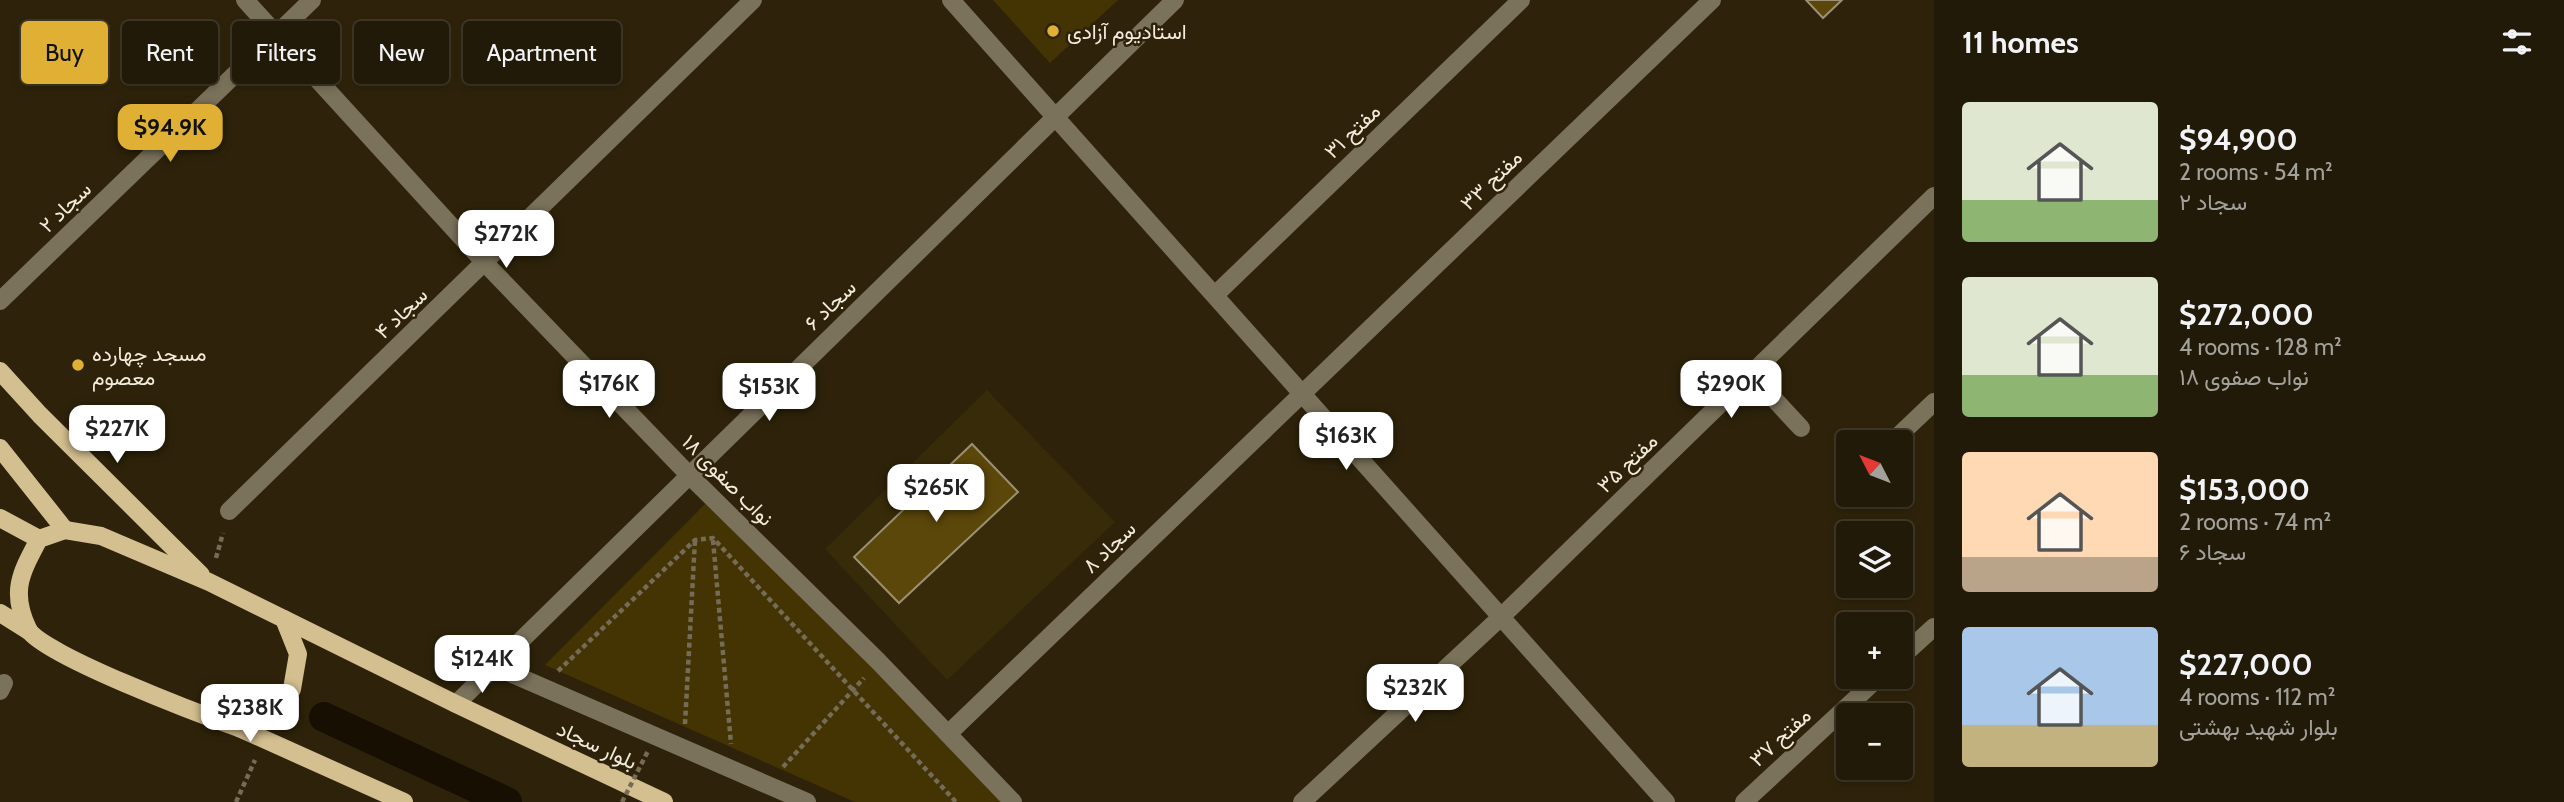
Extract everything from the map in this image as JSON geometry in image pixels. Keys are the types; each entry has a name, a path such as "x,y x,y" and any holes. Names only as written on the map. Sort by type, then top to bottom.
{"main road":[{"path":"0,371 40,415 209,582"},
{"path":"0,448 65,530 39,539 24,568 17,591 29,631"},
{"path":"0,518 39,539"},
{"name":"بلوار سجاد","path":"65,530 102,536 209,582 456,704 664,802"},
{"path":"0,613 54,649 116,679 176,706 239,728 404,802"},
{"path":"239,728 274,713 292,689 298,654 284,619"}],"street":[{"name":"نواب صفوی ۱۸","path":"245,0 264,21"},
{"name":"سجاد ۲","path":"290,21 312,0"},
{"name":"سجاد ۴","path":"229,511 753,0"},
{"path":"951,0 1666,802"},
{"name":"سجاد ۶","path":"456,704 1175,0"},
{"name":"مفتح ۳۱","path":"1215,295 1521,0"},
{"name":"مفتح ۳۳","path":"1302,393 1713,0"},
{"name":"سجاد ۲","path":"0,301 232,77"},
{"name":"نواب صفوی ۱۸","path":"321,84 485,263 689,475 878,661 1013,802"},
{"name":"مفتح ۳۵","path":"1302,802 1501,617 1934,196"},
{"path":"1751,374 1801,428"},
{"name":"سجاد ۸","path":"948,734 1302,393"},
{"path":"1905,430 1934,402"},
{"path":"1913,646 1934,627"},
{"path":"494,666 807,802"},
{"name":"مفتح ۳۷","path":"1744,802 1866,689"}],"path":[{"path":"209,582 229,511"},
{"path":"542,686 695,540 713,538"},
{"path":"713,538 956,802"},
{"path":"713,538 733,769"},
{"path":"683,748 695,540"},
{"path":"768,784 878,661"},
{"path":"236,802 264,740"},
{"path":"622,802 648,751"}],"shaded area":[{"name":"استادیوم آزادی","path":"993,0 1118,0 1050,63"},
{"path":"987,390 1115,522 947,680 825,549"},
{"path":"714,495 1004,802 855,802 545,665"}],"building":[{"path":"1806,0 1842,0 1823,18"},
{"path":"972,444 1018,492 899,603 854,557"}],"waterway":[{"path":"324,717 507,802"}],"place":[{"name":"استادیوم آزادی","path":"1053,31"},
{"name":"مسجد چهارده معصوم","path":"78,365"}]}
